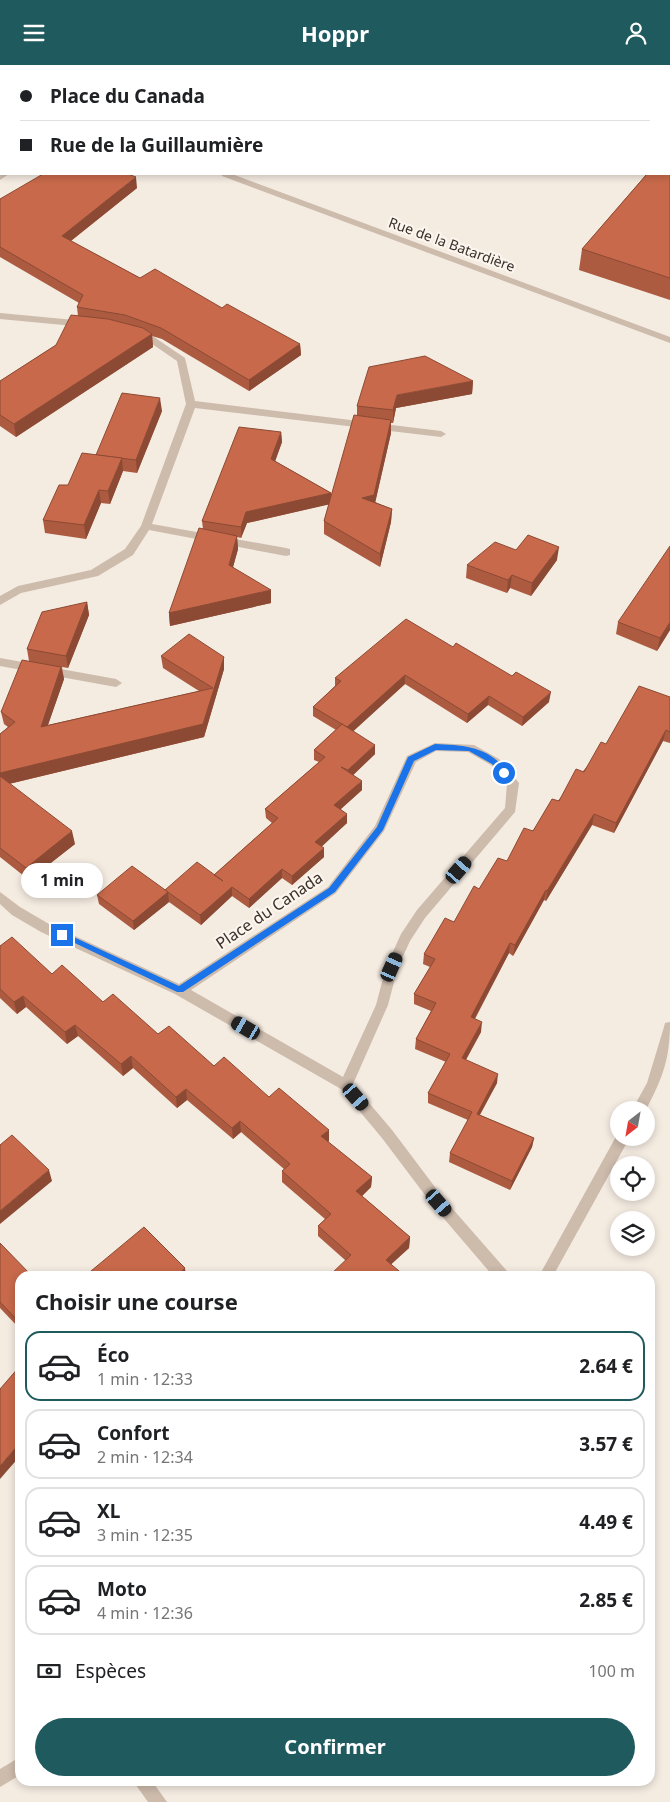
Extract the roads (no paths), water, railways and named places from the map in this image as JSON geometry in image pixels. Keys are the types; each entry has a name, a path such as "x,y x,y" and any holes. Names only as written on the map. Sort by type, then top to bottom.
{"street":[{"name":"Rue de la Batardière","path":"228,175 670,340"},
{"path":"0,316 92,325"},
{"path":"0,601 18,590 94,573 129,552 146,527 191,404 182,360 148,337 129,332"},
{"path":"191,404 441,434"},
{"path":"146,527 286,552"},
{"path":"0,662 116,683"},
{"name":"Place du Canada","path":"180,990 332,890 380,828 411,759 435,747 470,749 495,761 513,783 511,809 421,914 405,938 392,967 382,1005 346,1085"},
{"path":"0,897 16,911 45,928 180,990 346,1085 388,1134 439,1203 498,1271"},
{"path":"644,1101 653,1084 670,1027"},
{"path":"549,1271 618,1146"},
{"path":"0,1779 15,1768"},
{"path":"145,1786 159,1802"}]}
